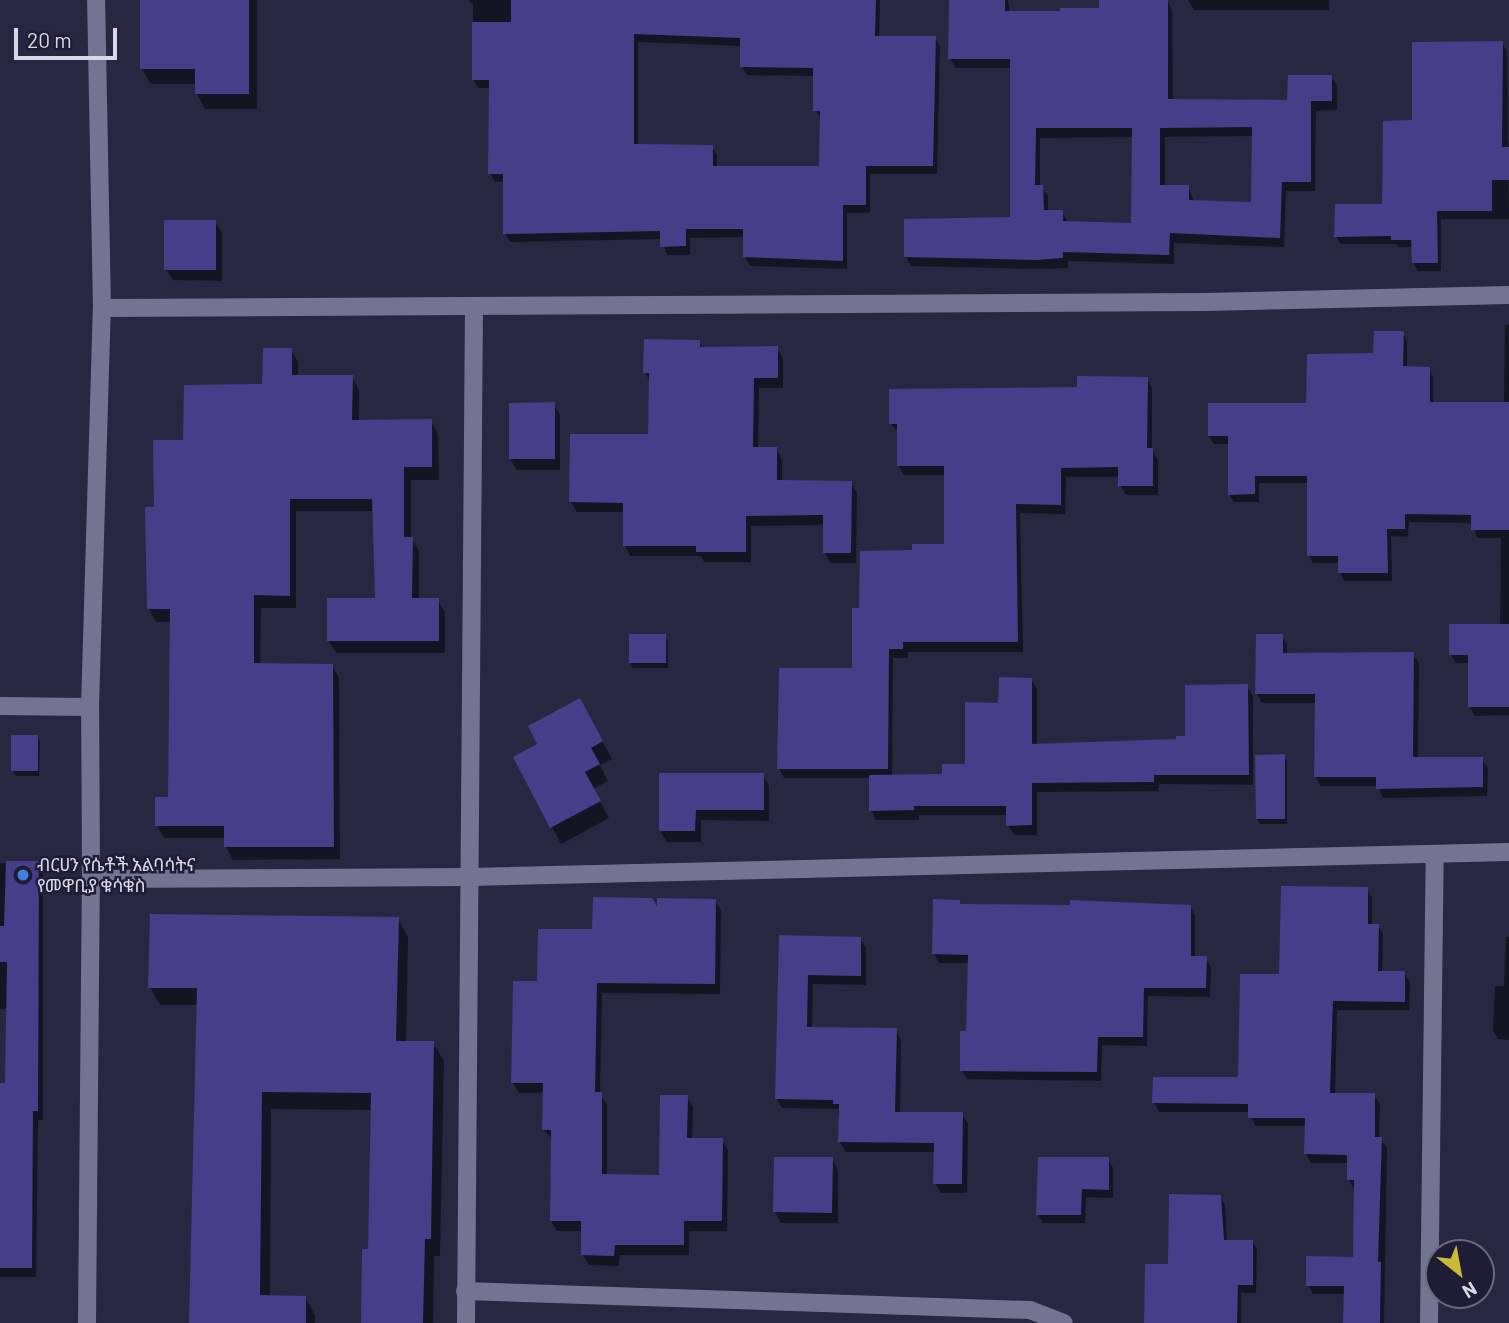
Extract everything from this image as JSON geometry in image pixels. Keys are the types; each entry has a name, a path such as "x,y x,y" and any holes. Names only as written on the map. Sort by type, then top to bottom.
{"street":[{"path":"87,1323 90,707 102,308 96,0"},
{"path":"102,308 1205,302 1509,295"},
{"path":"466,1323 474,307"},
{"path":"0,706 90,707"},
{"path":"91,880 471,877 1509,852"},
{"path":"1429,1323 1435,855"},
{"path":"465,1291 1030,1310 1064,1323"}],"building":[{"path":"140,0 249,0 249,94 195,94 195,69 140,69"},
{"path":"511,0 876,0 875,36 936,36 933,166 866,166 866,205 843,205 843,261 743,257 743,229 686,229 686,246 660,247 660,231 503,234 503,174 488,174 489,80 472,80 472,22 511,22","holes":["634,34 740,38 740,67 813,68 813,111 820,111 819,166 713,166 713,145 634,144"]},
{"path":"949,0 1005,0 1005,11 1060,11 1060,8 1099,8 1099,0 1168,0 1168,99 1287,100 1288,75 1332,75 1332,101 1311,101 1311,182 1282,182 1280,238 1170,233 1169,255 1063,252 1063,258 1036,260 904,257 904,219 1010,217 1010,59 948,59","holes":["1252,127 1251,202 1189,200 1189,185 1160,185 1160,128","1036,128 1132,128 1131,223 1063,221 1063,210 1044,210 1043,185 1035,185"]},
{"path":"1503,41 1502,147 1509,147 1509,180 1492,180 1492,211 1437,211 1438,263 1412,263 1411,240 1391,240 1391,236 1334,237 1335,204 1382,204 1383,121 1412,120 1412,42"},
{"path":"164,220 216,220 216,270 164,270"},
{"path":"1374,331 1404,331 1403,366 1430,367 1430,402 1509,402 1509,530 1471,530 1471,515 1405,514 1405,529 1387,529 1388,573 1338,573 1338,556 1307,556 1307,476 1255,476 1255,494 1228,495 1228,436 1208,436 1208,403 1306,403 1307,354 1373,353"},
{"path":"644,339 700,340 700,347 778,346 778,378 754,378 753,447 777,447 777,480 852,481 851,553 823,553 823,515 746,516 746,552 696,552 696,546 623,546 623,503 569,502 570,434 648,434 649,373 643,373"},
{"path":"263,348 292,348 292,375 353,375 352,420 432,419 432,467 404,467 404,537 413,537 412,598 439,598 439,641 327,641 327,598 375,598 372,499 290,499 290,596 254,595 254,663 333,664 334,847 224,847 224,826 155,826 155,797 168,797 170,609 147,609 145,507 154,507 153,440 183,440 184,385 262,384"},
{"path":"1077,376 1148,377 1147,448 1153,448 1153,486 1118,486 1118,467 1061,468 1061,505 1016,504 1018,642 903,642 903,649 889,649 888,769 777,769 779,668 852,668 852,608 859,608 860,551 912,550 912,544 944,544 944,466 897,466 897,424 889,424 889,389 1077,387"},
{"path":"555,402 555,459 509,459 509,403"},
{"path":"1449,624 1509,624 1509,707 1468,707 1468,655 1449,655"},
{"path":"629,634 666,634 666,663 629,663"},
{"path":"1256,634 1283,634 1283,653 1414,652 1413,757 1483,757 1483,787 1376,789 1376,777 1314,777 1315,694 1255,694"},
{"path":"999,677 1032,678 1032,744 1176,739 1176,736 1185,736 1185,685 1248,684 1249,775 1154,775 1154,782 1032,783 1032,825 1006,826 1006,806 914,806 914,810 869,811 869,775 942,774 942,764 965,764 965,702 998,703"},
{"path":"580,698 603,741 591,748 600,764 585,772 601,801 550,828 513,757 537,744 528,726"},
{"path":"11,735 38,735 38,771 11,771"},
{"path":"1285,754 1285,819 1256,819 1255,755"},
{"path":"659,773 764,773 764,810 696,810 695,831 659,831"},
{"path":"6,861 39,861 38,1111 33,1111 32,1268 0,1268 0,1083 5,1083 7,962 0,962 0,926 4,926"},
{"path":"1281,886 1368,887 1368,924 1379,924 1378,971 1405,971 1405,1002 1333,1001 1330,1093 1375,1093 1375,1137 1382,1137 1378,1262 1381,1262 1380,1323 1343,1323 1344,1286 1306,1286 1306,1256 1353,1257 1354,1180 1347,1180 1347,1155 1304,1154 1305,1118 1248,1118 1248,1104 1152,1103 1153,1077 1238,1077 1240,974 1279,974"},
{"path":"593,897 652,898 657,906 657,898 716,899 715,984 597,983 595,1092 602,1092 602,1174 659,1175 660,1095 688,1095 687,1138 723,1138 722,1221 684,1221 684,1245 615,1245 614,1256 581,1255 581,1221 550,1221 551,1130 542,1130 543,1083 511,1083 513,981 537,981 538,929 592,929"},
{"path":"933,899 960,900 960,904 1070,905 1070,900 1191,905 1191,956 1207,956 1206,988 1144,988 1143,1037 1098,1037 1097,1072 960,1071 960,1031 966,1031 968,955 932,954"},
{"path":"150,914 399,917 396,1041 434,1041 431,1239 425,1239 423,1323 361,1323 362,1249 368,1249 371,1093 262,1092 260,1295 306,1296 306,1323 189,1323 197,988 148,988"},
{"path":"779,935 861,937 861,976 808,975 807,1027 897,1028 895,1112 963,1112 962,1184 933,1184 934,1143 838,1142 839,1104 833,1104 833,1100 775,1099"},
{"path":"774,1157 833,1157 832,1213 773,1212"},
{"path":"1038,1157 1109,1157 1109,1190 1082,1189 1081,1215 1036,1215"},
{"path":"1169,1194 1221,1195 1224,1240 1253,1240 1253,1285 1238,1285 1237,1323 1144,1323 1145,1264 1168,1264"}],"place":[{"name":"ብርሀን የሴቶች አልባሳትና የመዋቢያ ቁሳቁስ","path":"23,875"}]}
